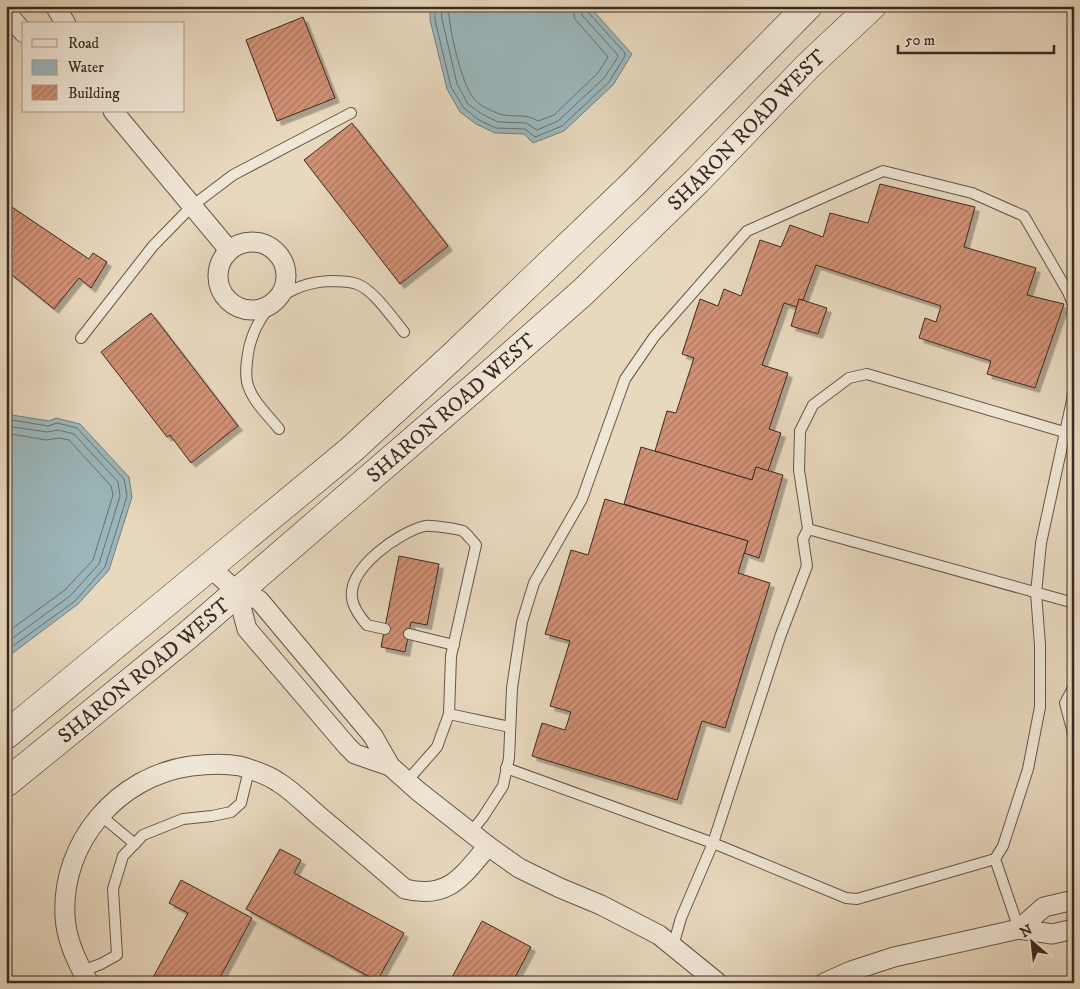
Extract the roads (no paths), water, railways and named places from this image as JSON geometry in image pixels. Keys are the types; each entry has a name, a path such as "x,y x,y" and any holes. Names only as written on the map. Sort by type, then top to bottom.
{"main road":[{"name":"SHARON ROAD WEST","path":"6,735 351,450 453,356 634,183 808,6"},
{"name":"SHARON ROAD WEST","path":"6,783 188,635 583,292 697,181 809,65 872,6"}],"street":[{"path":"55,6 65,22"},
{"path":"6,12 22,31"},
{"path":"115,112 229,250"},
{"path":"254,242 266,245 277,253 284,264 286,278 282,290 274,301 263,308 250,310 236,306 226,298 219,287 218,274 221,261 229,250 240,243 254,242"},
{"path":"210,567 237,592 259,600 372,736 390,766 418,791 519,868 659,935 718,983"},
{"path":"237,592 247,630 354,754 390,766"},
{"path":"85,977 67,934 65,916 69,874 79,845 100,815 114,801 142,781 175,768 205,764 224,764 249,770 278,781 406,889 417,892 448,887 462,878 488,846"},
{"path":"1019,929 1044,907 1074,900"},
{"path":"824,983 894,957 1019,929 1052,934 1074,929"}],"lane":[{"path":"81,338 153,246 192,206 233,175 350,113"},
{"path":"471,832 503,786 510,727 512,688 522,622 534,583 582,499 625,379 654,337 747,231 883,171 972,193 1024,216 1068,292 1074,307"},
{"path":"279,429 255,399 247,382 246,362 253,332 274,301 293,288 313,282 337,281 358,284 370,292 404,332"},
{"path":"673,946 681,918 713,842 783,630 807,566 803,539 808,529 799,470 800,431 813,405 849,378 867,374 1069,433"},
{"path":"506,768 713,842 846,898 857,899 995,859 1003,846 1028,769 1040,706 1040,644 1036,593 1041,543 1069,433 1074,392"},
{"path":"385,629 367,625 359,614 352,598 355,578 371,558 401,536 426,526 462,530 476,545 451,656 449,714 437,747 407,781"},
{"path":"808,529 1074,603"},
{"path":"409,634 454,645"},
{"path":"1074,686 1065,703 1074,737"},
{"path":"449,714 510,727"},
{"path":"85,977 101,964 117,956 114,890 124,856 143,835 183,819 231,812 241,803 249,770"},
{"path":"100,815 135,844"},
{"path":"995,859 1019,929"}],"water":[{"path":"430,6 589,6 632,54 613,85 564,131 533,143 524,134 495,133 476,124 460,112 447,89 430,20"},
{"path":"6,414 49,421 56,418 80,424 129,477 132,497 109,570 78,604 6,658"}]}
